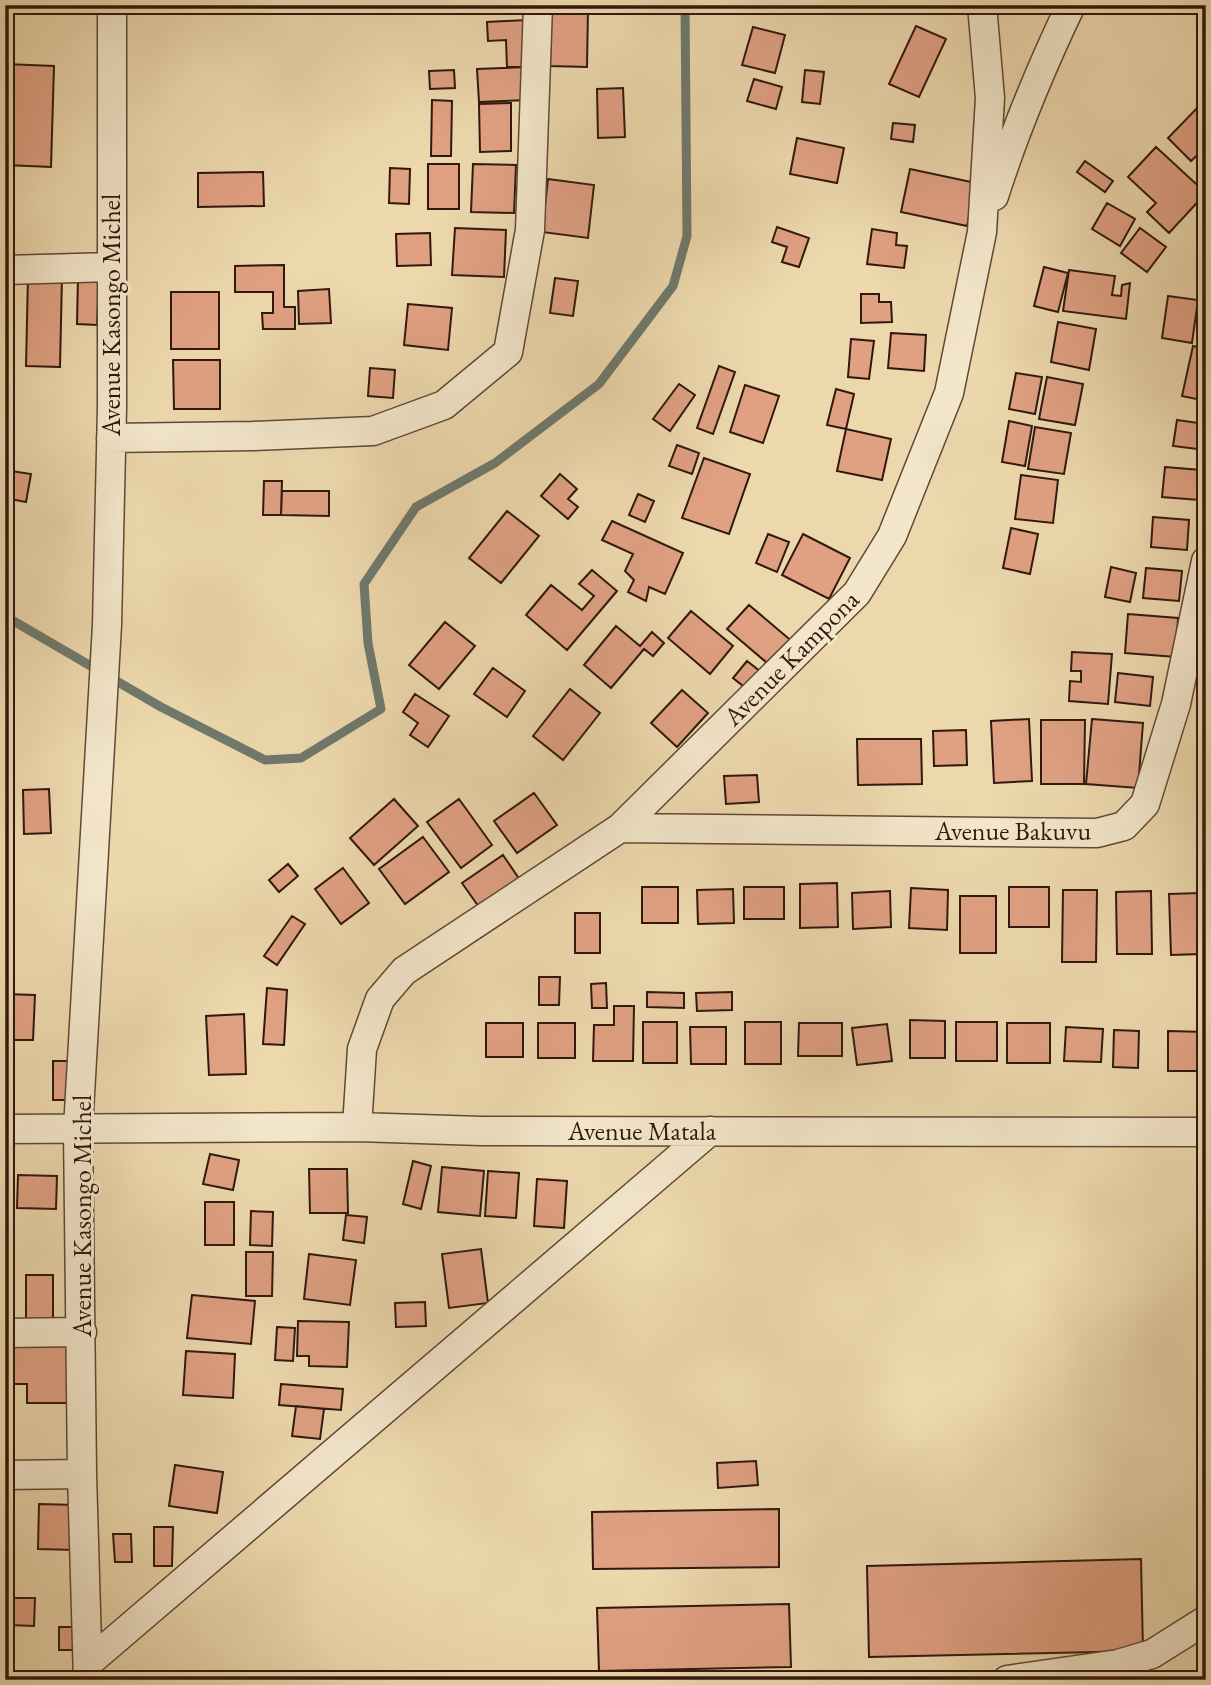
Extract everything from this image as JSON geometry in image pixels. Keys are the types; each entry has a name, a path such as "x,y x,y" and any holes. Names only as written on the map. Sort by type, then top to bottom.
{"street":[{"name":"Avenue Kasongo Michel","path":"88,1672 82,1474 78,1129 107,625 111,438 112,5"},
{"path":"111,438 373,431 444,405 508,352 530,230 538,5"},
{"name":"Avenue Kampona","path":"357,1128 362,1049 380,999 404,971 620,828 857,593 892,536 949,393 982,232 990,98 982,5"},
{"path":"982,232 1014,135 1041,67 1071,5"},
{"path":"5,270 112,267"},
{"name":"Avenue Bakuvu","path":"620,828 1097,834 1124,826 1145,804 1149,792 1176,704 1206,561"},
{"name":"Avenue Matala","path":"5,1129 1206,1132"},
{"path":"88,1672 710,1131"},
{"path":"5,1333 82,1332"},
{"path":"5,1475 82,1474"},
{"path":"1007,1680 1130,1661 1152,1654 1206,1620"}],"building":[{"path":"551,8 588,9 587,67 550,66"},
{"path":"526,20 528,67 507,67 506,40 488,41 487,22"},
{"path":"916,26 946,39 919,97 889,84"},
{"path":"753,27 785,35 775,73 742,65"},
{"path":"5,64 54,66 51,167 5,165"},
{"path":"528,67 530,100 479,102 477,69"},
{"path":"454,70 455,88 430,89 429,71"},
{"path":"805,70 824,72 820,104 802,102"},
{"path":"754,79 782,87 776,109 747,101"},
{"path":"623,88 625,137 598,138 597,89"},
{"path":"432,100 452,101 451,156 431,156"},
{"path":"511,103 511,151 480,152 479,104"},
{"path":"1202,103 1206,106 1206,147 1191,161 1168,138"},
{"path":"893,123 915,125 913,142 891,139"},
{"path":"797,138 844,148 837,183 790,174"},
{"path":"1156,147 1206,193 1169,233 1147,212 1156,203 1128,177"},
{"path":"1085,161 1113,181 1105,192 1077,172"},
{"path":"428,164 459,164 459,209 428,209"},
{"path":"473,164 516,165 514,213 471,212"},
{"path":"390,168 410,169 409,204 389,203"},
{"path":"910,169 976,183 967,226 901,212"},
{"path":"263,172 264,206 198,207 198,173"},
{"path":"548,179 594,185 588,238 542,232"},
{"path":"1107,203 1135,219 1120,246 1092,229"},
{"path":"777,227 809,238 799,267 782,262 787,247 772,242"},
{"path":"455,228 506,230 504,277 452,275"},
{"path":"1140,228 1166,247 1147,272 1121,253"},
{"path":"872,229 897,233 896,245 907,246 904,268 867,264"},
{"path":"430,233 431,265 397,266 396,234"},
{"path":"284,265 284,307 295,307 295,329 263,329 262,313 273,313 273,292 235,292 235,266"},
{"path":"1044,267 1068,273 1058,312 1034,306"},
{"path":"1069,270 1115,276 1112,295 1121,296 1122,285 1130,283 1126,319 1063,311"},
{"path":"28,275 62,276 60,367 26,366"},
{"path":"78,276 99,277 97,325 77,324"},
{"path":"555,278 578,281 573,316 550,313"},
{"path":"329,289 331,323 299,324 298,291"},
{"path":"171,292 219,292 219,349 171,349"},
{"path":"861,294 879,294 879,302 891,302 892,322 861,323"},
{"path":"1168,296 1198,300 1192,343 1162,338"},
{"path":"408,304 452,308 448,350 404,345"},
{"path":"1203,316 1206,317 1206,345 1198,344"},
{"path":"1058,322 1096,329 1089,370 1051,362"},
{"path":"891,333 926,335 924,371 888,368"},
{"path":"851,339 874,341 869,379 848,377"},
{"path":"1193,346 1206,349 1206,401 1182,396"},
{"path":"173,360 220,360 220,409 174,409"},
{"path":"719,366 735,372 713,434 697,428"},
{"path":"370,368 395,370 393,398 368,396"},
{"path":"1016,373 1042,377 1035,414 1009,409"},
{"path":"1047,377 1083,384 1075,425 1039,419"},
{"path":"679,384 695,395 670,431 653,419"},
{"path":"745,385 779,396 763,443 730,432"},
{"path":"836,389 854,394 846,429 827,425"},
{"path":"1177,420 1206,424 1206,450 1173,446"},
{"path":"1009,421 1032,426 1025,466 1002,462"},
{"path":"1035,427 1071,433 1064,474 1028,469"},
{"path":"846,429 891,439 882,480 837,471"},
{"path":"677,445 699,453 692,474 669,466"},
{"path":"704,458 750,474 729,534 682,518"},
{"path":"1165,467 1201,470 1199,500 1162,497"},
{"path":"5,470 31,474 26,502 5,498"},
{"path":"560,474 577,489 568,499 578,507 568,519 541,496"},
{"path":"1021,475 1058,480 1053,523 1015,519"},
{"path":"264,481 282,481 281,515 263,515"},
{"path":"282,491 329,491 329,516 281,515"},
{"path":"638,494 654,501 645,522 629,515"},
{"path":"507,511 539,536 501,583 469,558"},
{"path":"1153,517 1189,520 1187,550 1151,547"},
{"path":"612,521 683,553 665,594 649,587 646,601 628,592 634,580 625,571 633,554 602,540"},
{"path":"1011,528 1038,534 1030,574 1003,568"},
{"path":"768,534 789,542 777,572 756,563"},
{"path":"803,534 850,558 829,599 782,575"},
{"path":"1111,567 1136,573 1130,602 1105,597"},
{"path":"1146,568 1182,571 1179,601 1143,598"},
{"path":"592,570 617,591 567,650 526,615 551,585 582,610 594,596 579,584"},
{"path":"749,605 794,643 773,668 727,629"},
{"path":"691,611 733,646 710,674 668,638"},
{"path":"1128,614 1178,618 1176,657 1125,653"},
{"path":"445,622 475,646 439,689 409,665"},
{"path":"616,626 640,646 652,632 664,643 653,656 644,649 611,688 584,665"},
{"path":"1072,652 1112,654 1108,704 1069,701 1070,681 1081,682 1081,671 1071,671"},
{"path":"747,661 761,672 747,689 733,678"},
{"path":"493,668 525,691 507,717 474,694"},
{"path":"1118,673 1153,677 1150,706 1115,702"},
{"path":"570,689 600,713 563,760 533,736"},
{"path":"682,690 708,713 677,747 651,723"},
{"path":"415,694 449,716 428,747 410,735 418,723 403,712"},
{"path":"1029,719 1032,781 994,783 991,721"},
{"path":"1092,719 1143,723 1138,788 1086,784"},
{"path":"1041,720 1085,720 1084,784 1041,784"},
{"path":"966,730 967,765 934,766 933,731"},
{"path":"857,739 921,739 922,784 858,785"},
{"path":"5,750 12,750 12,781 5,781"},
{"path":"757,775 759,802 726,804 724,776"},
{"path":"49,789 51,833 24,834 23,790"},
{"path":"534,793 557,825 517,853 494,821"},
{"path":"394,799 418,826 374,865 350,838"},
{"path":"459,799 492,845 461,868 427,822"},
{"path":"423,837 449,872 405,904 379,869"},
{"path":"503,855 522,883 481,910 462,883"},
{"path":"288,864 298,876 279,892 269,880"},
{"path":"343,868 369,903 341,924 315,889"},
{"path":"837,883 838,927 800,928 800,884"},
{"path":"642,887 678,887 678,923 642,923"},
{"path":"744,887 784,887 784,919 744,919"},
{"path":"1009,887 1049,887 1049,927 1009,927"},
{"path":"911,888 948,890 947,930 909,928"},
{"path":"733,889 734,923 698,924 697,890"},
{"path":"1063,890 1097,890 1096,962 1062,962"},
{"path":"890,891 891,927 853,929 852,893"},
{"path":"1151,891 1152,954 1117,954 1116,892"},
{"path":"1200,893 1202,954 1171,955 1169,894"},
{"path":"960,896 996,896 996,953 960,953"},
{"path":"575,913 600,913 600,953 575,953"},
{"path":"292,916 305,924 277,965 264,956"},
{"path":"5,929 11,929 11,984 5,984"},
{"path":"539,977 560,977 559,1005 539,1005"},
{"path":"606,983 607,1008 592,1008 591,984"},
{"path":"267,988 287,990 284,1045 263,1044"},
{"path":"647,992 684,993 684,1008 647,1007"},
{"path":"732,992 732,1010 697,1011 696,993"},
{"path":"5,994 35,995 33,1040 5,1040"},
{"path":"614,1006 634,1006 633,1061 593,1061 594,1025 614,1025"},
{"path":"244,1014 246,1074 209,1075 206,1016"},
{"path":"910,1020 945,1021 945,1058 910,1058"},
{"path":"643,1022 677,1022 677,1063 643,1063"},
{"path":"745,1022 781,1022 781,1064 745,1064"},
{"path":"956,1022 997,1022 997,1061 956,1061"},
{"path":"486,1023 523,1023 523,1057 486,1057"},
{"path":"538,1023 575,1023 575,1058 538,1058"},
{"path":"799,1023 842,1023 842,1056 798,1056"},
{"path":"1007,1023 1050,1023 1050,1063 1007,1063"},
{"path":"887,1024 892,1061 857,1065 852,1028"},
{"path":"690,1027 726,1027 726,1064 691,1064"},
{"path":"1066,1027 1103,1029 1101,1062 1064,1061"},
{"path":"1114,1030 1139,1031 1138,1068 1113,1067"},
{"path":"1168,1031 1206,1032 1205,1071 1168,1071"},
{"path":"53,1061 74,1061 74,1100 53,1100"},
{"path":"210,1154 239,1160 233,1190 203,1184"},
{"path":"413,1161 431,1166 421,1209 403,1204"},
{"path":"442,1167 484,1171 480,1216 438,1212"},
{"path":"309,1169 347,1169 348,1213 310,1213"},
{"path":"488,1171 519,1173 516,1218 485,1216"},
{"path":"18,1175 57,1176 56,1209 17,1208"},
{"path":"537,1179 567,1181 564,1228 534,1226"},
{"path":"205,1202 234,1202 234,1245 205,1245"},
{"path":"251,1211 273,1212 272,1246 250,1245"},
{"path":"346,1215 367,1217 364,1243 343,1240"},
{"path":"481,1249 488,1303 449,1308 442,1254"},
{"path":"246,1252 273,1252 272,1296 246,1296"},
{"path":"309,1254 356,1260 350,1305 304,1299"},
{"path":"26,1275 53,1275 53,1322 26,1322"},
{"path":"5,1288 10,1288 10,1319 5,1319"},
{"path":"192,1295 255,1301 251,1344 187,1338"},
{"path":"425,1302 426,1326 396,1327 395,1303"},
{"path":"298,1321 349,1322 347,1367 309,1366 309,1356 297,1356"},
{"path":"277,1327 295,1328 293,1361 275,1360"},
{"path":"76,1343 76,1403 27,1403 27,1384 5,1384 5,1344"},
{"path":"186,1351 235,1354 233,1398 183,1395"},
{"path":"281,1384 343,1389 341,1410 279,1405"},
{"path":"296,1406 324,1409 320,1439 292,1436"},
{"path":"756,1461 758,1485 718,1488 717,1463"},
{"path":"175,1465 223,1472 217,1513 169,1506"},
{"path":"39,1504 76,1505 75,1550 38,1549"},
{"path":"779,1509 779,1567 593,1569 592,1512"},
{"path":"154,1527 173,1527 172,1566 154,1566"},
{"path":"113,1534 131,1534 132,1562 115,1562"},
{"path":"1141,1559 1143,1651 869,1657 867,1566"},
{"path":"10,1598 35,1598 34,1626 10,1625"},
{"path":"789,1604 791,1667 599,1671 597,1608"},
{"path":"59,1627 74,1627 74,1650 59,1650"},
{"path":"27,1675 48,1675 48,1680 27,1680"},
{"path":"364,1675 364,1680 270,1680"}],"waterway":[{"path":"5,616 161,707 265,760 301,758 381,709 368,643 364,584 416,507 495,463 599,384 673,286 687,236 685,5"}]}
